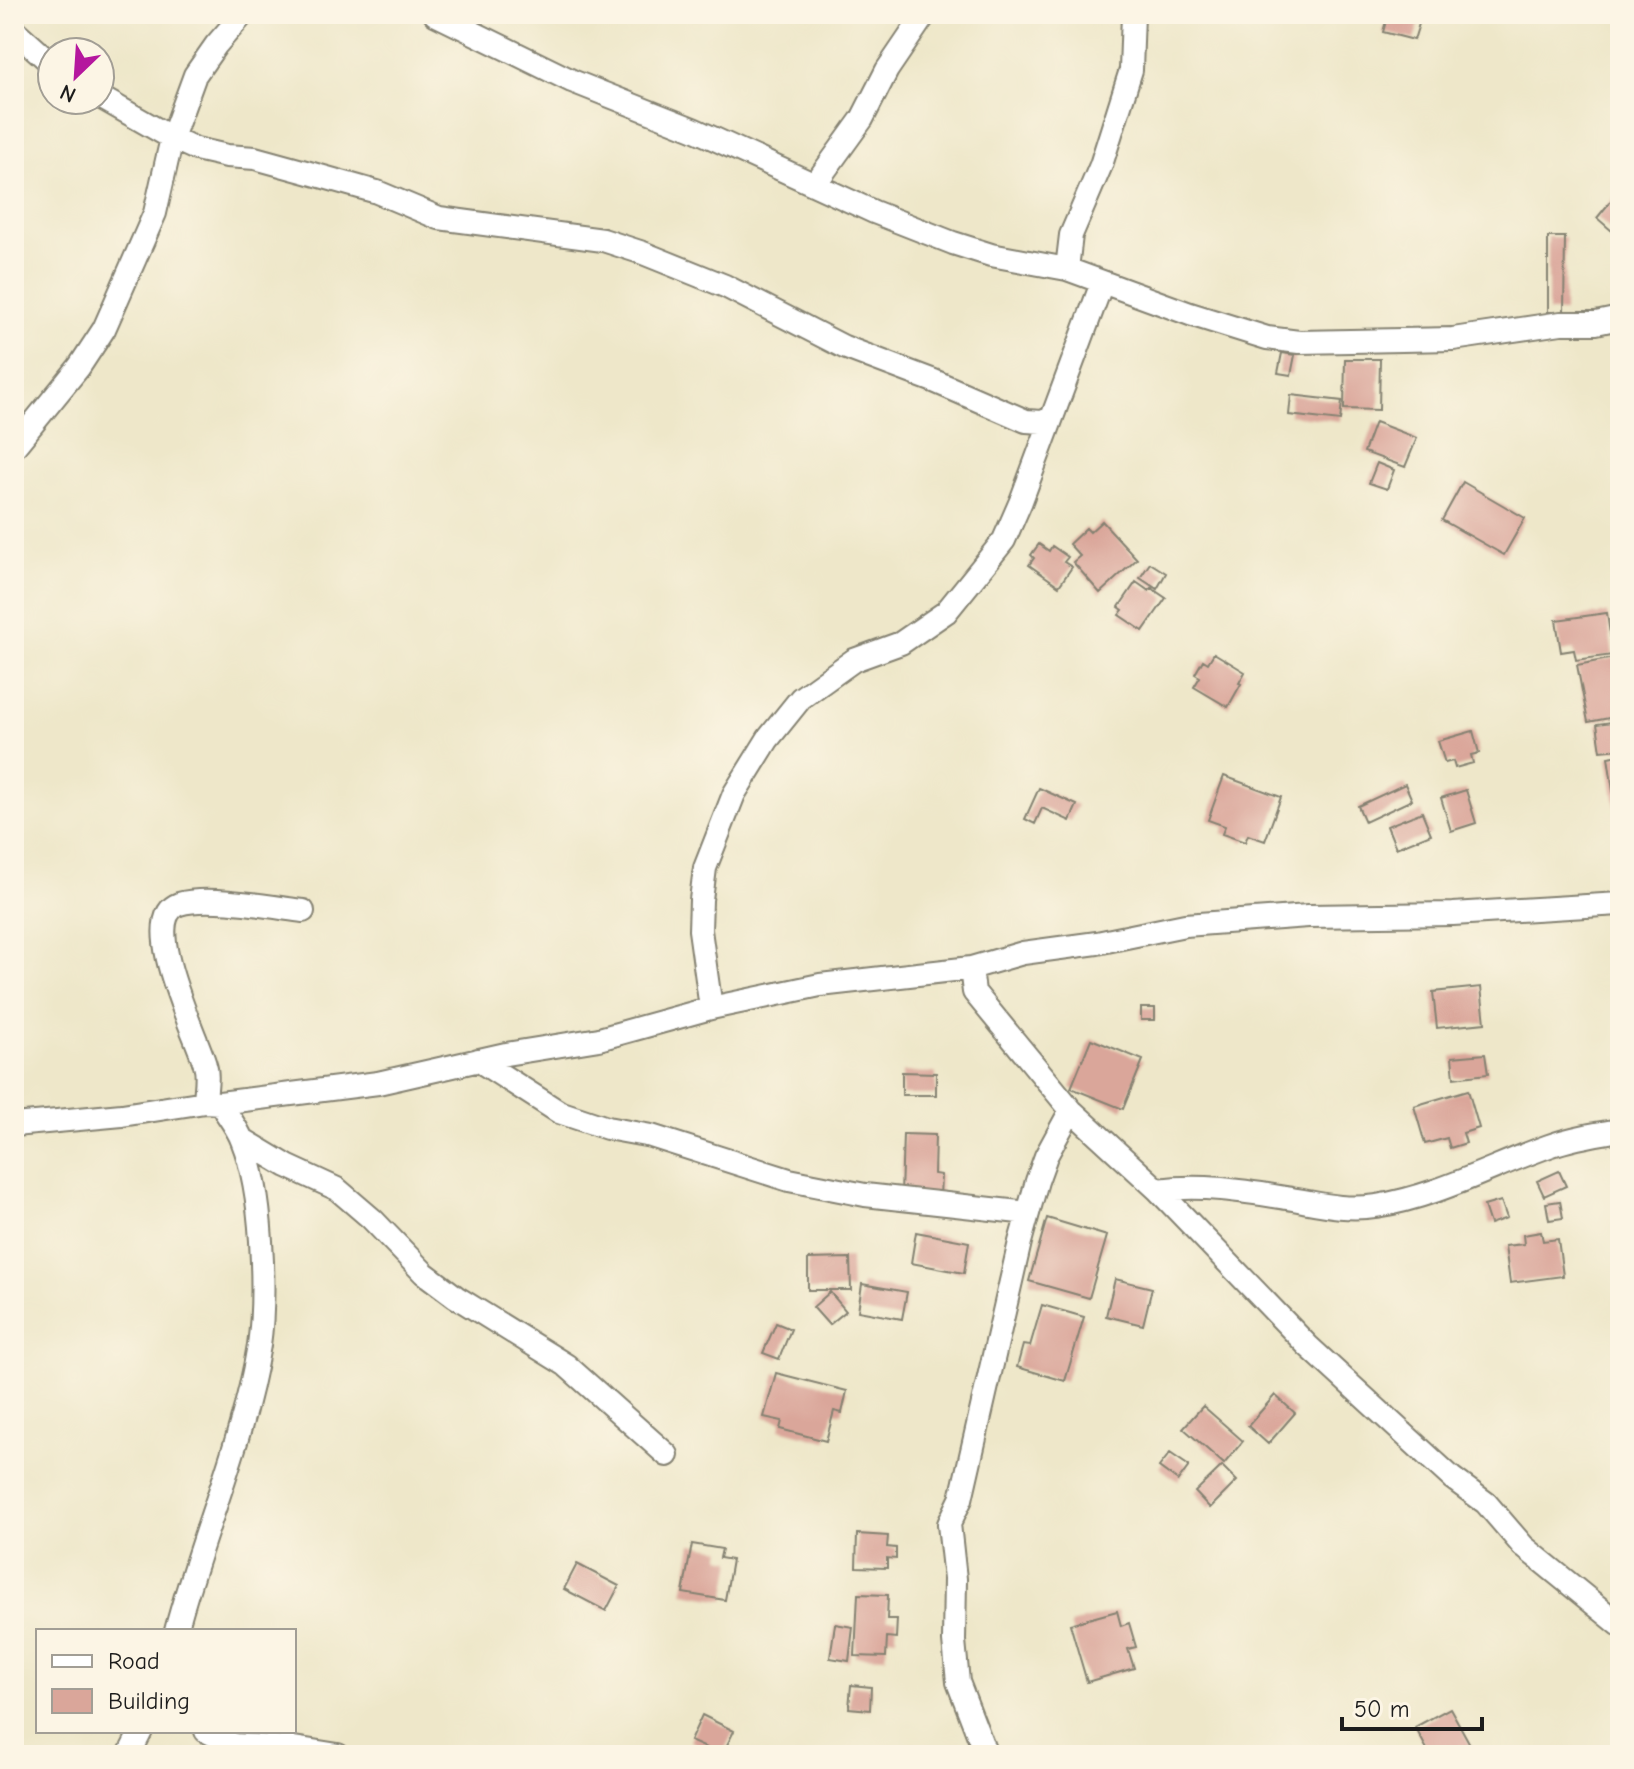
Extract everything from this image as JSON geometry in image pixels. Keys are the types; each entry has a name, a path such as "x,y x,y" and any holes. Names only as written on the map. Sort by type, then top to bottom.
{"street":[{"path":"14,447 79,367 104,329 155,213 172,138 195,75 243,14"},
{"path":"435,14 572,81 693,129 874,212 953,243 991,255 1067,269 1267,338 1299,342 1453,339 1561,323 1596,323 1620,318"},
{"path":"815,184 862,119 887,70 925,14"},
{"path":"1067,269 1071,235 1101,165 1131,70 1133,14"},
{"path":"14,30 36,50"},
{"path":"116,106 196,149 255,158 377,192 439,218 603,240 725,286 844,347 934,381 1026,421 1043,422 1052,417"},
{"path":"711,1008 700,930 705,868 734,794 752,762 801,698 854,660 901,643 946,612 1004,540 1102,283"},
{"path":"303,911 192,901 176,905 168,914 164,932 173,983 207,1068 212,1103 242,1139 287,1166 337,1189 372,1219 424,1273 456,1297 566,1365 667,1455"},
{"path":"14,1125 122,1115 378,1083 478,1060 599,1039 711,1008 820,985 971,968 1023,953 1097,943 1185,925 1308,916 1453,914 1620,904"},
{"path":"971,968 974,992 1071,1110 1158,1190 1308,1346 1452,1478 1486,1503 1523,1546 1620,1625"},
{"path":"478,1060 559,1112 607,1128 651,1136 789,1180 865,1195 1028,1213"},
{"path":"986,1755 958,1682 954,1641 955,1579 949,1524 961,1499 978,1435 1028,1213 1046,1156 1071,1110"},
{"path":"1158,1190 1197,1187 1289,1198 1325,1207 1352,1209 1379,1206 1467,1179 1551,1145 1620,1130"},
{"path":"176,1629 190,1574 215,1509 245,1408 259,1343 263,1277 259,1206 242,1139"},
{"path":"129,1755 140,1733"},
{"path":"210,1733 234,1745 294,1748 338,1755"}],"building":[{"path":"1388,14 1422,14 1414,40 1383,32"},
{"path":"1615,196 1620,200 1620,238 1597,218"},
{"path":"1548,237 1565,237 1564,312 1548,312"},
{"path":"1282,353 1295,355 1291,375 1278,373"},
{"path":"1345,359 1380,359 1379,410 1344,409"},
{"path":"1291,395 1342,401 1340,421 1289,415"},
{"path":"1375,422 1417,438 1405,467 1364,452"},
{"path":"1377,463 1394,470 1387,489 1369,483"},
{"path":"1463,482 1525,518 1504,555 1442,520"},
{"path":"1102,521 1137,559 1100,593 1073,562 1080,556 1069,544 1086,528 1090,532"},
{"path":"1039,544 1049,551 1052,546 1068,557 1064,562 1072,567 1059,586 1029,565 1034,558 1031,555"},
{"path":"1150,563 1166,573 1157,589 1140,578"},
{"path":"1136,582 1166,598 1143,631 1119,615 1123,610 1119,607"},
{"path":"1607,613 1613,655 1576,660 1574,650 1561,652 1556,620"},
{"path":"1214,653 1245,672 1228,707 1194,687 1200,677 1195,674 1203,660 1208,663"},
{"path":"1619,657 1620,716 1588,722 1577,665"},
{"path":"1620,721 1620,749 1601,751 1597,724"},
{"path":"1473,731 1479,753 1471,755 1473,763 1455,768 1453,761 1445,763 1438,741"},
{"path":"1620,755 1620,825 1618,825 1608,757"},
{"path":"1224,776 1281,797 1265,841 1248,835 1245,842 1222,834 1225,826 1208,820"},
{"path":"1405,784 1412,800 1365,822 1358,806"},
{"path":"1039,788 1077,805 1070,821 1042,808 1035,824 1025,819"},
{"path":"1466,790 1476,823 1451,831 1441,798"},
{"path":"1422,812 1431,834 1396,848 1387,826"},
{"path":"1481,987 1485,1023 1437,1028 1433,992"},
{"path":"1141,1008 1155,1008 1155,1020 1141,1020"},
{"path":"1091,1039 1143,1060 1123,1109 1071,1088"},
{"path":"1485,1054 1488,1074 1454,1078 1452,1057"},
{"path":"902,1072 936,1073 936,1095 902,1095"},
{"path":"1468,1090 1479,1128 1463,1133 1466,1143 1450,1148 1447,1138 1425,1144 1414,1106"},
{"path":"903,1134 935,1135 934,1174 941,1175 940,1197 901,1195"},
{"path":"1559,1171 1566,1186 1544,1196 1537,1181"},
{"path":"1501,1201 1507,1218 1490,1224 1484,1206"},
{"path":"1560,1201 1563,1218 1549,1220 1546,1203"},
{"path":"1047,1218 1107,1236 1089,1298 1029,1281"},
{"path":"916,1232 969,1242 964,1273 911,1263"},
{"path":"1541,1232 1543,1241 1558,1239 1563,1276 1510,1283 1505,1246 1524,1244 1523,1235"},
{"path":"850,1258 851,1290 808,1290 808,1259"},
{"path":"1115,1279 1152,1288 1143,1325 1106,1316"},
{"path":"862,1284 907,1292 902,1319 858,1311"},
{"path":"830,1292 846,1311 829,1325 813,1307"},
{"path":"1042,1305 1084,1317 1065,1381 1017,1367 1023,1345 1030,1346"},
{"path":"776,1323 791,1329 779,1359 763,1353"},
{"path":"776,1373 847,1391 842,1413 834,1411 826,1441 780,1429 782,1421 764,1417"},
{"path":"1275,1395 1295,1413 1268,1444 1248,1426"},
{"path":"1203,1406 1243,1441 1224,1464 1183,1428"},
{"path":"1170,1453 1189,1466 1178,1481 1159,1467"},
{"path":"1222,1466 1237,1481 1210,1508 1195,1492"},
{"path":"857,1534 888,1536 887,1547 896,1548 896,1559 887,1558 887,1568 856,1567"},
{"path":"692,1544 722,1549 720,1558 732,1560 725,1600 683,1593"},
{"path":"577,1564 619,1586 606,1611 564,1589"},
{"path":"858,1594 888,1595 887,1619 897,1619 896,1638 887,1637 886,1657 855,1656"},
{"path":"1117,1611 1121,1626 1129,1623 1136,1647 1128,1649 1134,1668 1087,1682 1070,1624"},
{"path":"835,1624 853,1627 849,1661 830,1658"},
{"path":"851,1685 871,1687 870,1710 849,1708"},
{"path":"1450,1708 1476,1755 1430,1755 1415,1727"},
{"path":"702,1715 734,1731 722,1755 690,1741"}]}
